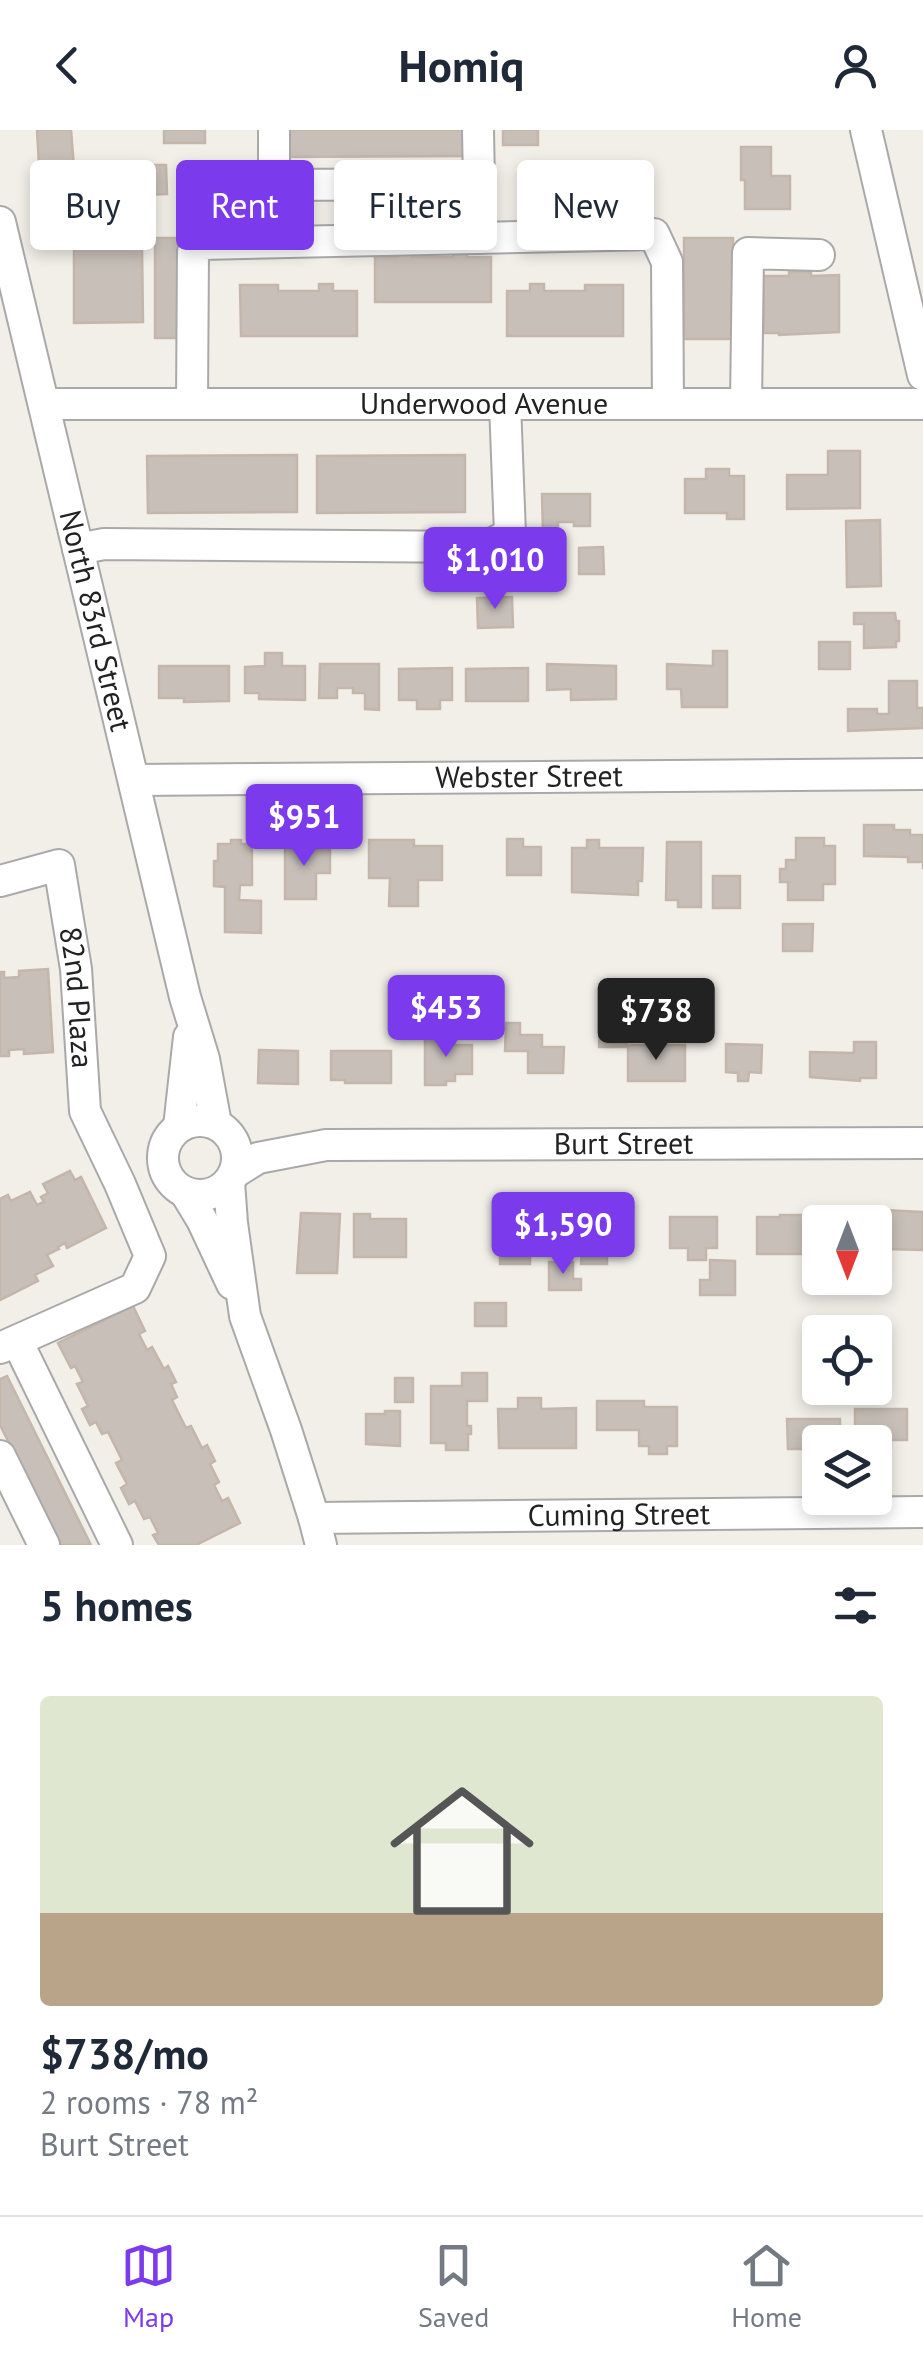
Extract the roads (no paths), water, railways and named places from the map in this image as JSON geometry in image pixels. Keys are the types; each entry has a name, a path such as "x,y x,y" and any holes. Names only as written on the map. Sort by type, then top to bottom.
{"street":[{"path":"274,130 274,160"},
{"path":"478,130 479,160"},
{"path":"866,130 923,374"},
{"name":"North 83rd Street","path":"0,222 191,1020 220,1126"},
{"path":"497,238 654,234 667,262 668,404"},
{"path":"192,404 196,250"},
{"path":"746,404 748,254 819,255"},
{"name":"Underwood Avenue","path":"44,404 923,404"},
{"path":"78,548 104,544 486,547 510,534 506,404"},
{"name":"Webster Street","path":"134,780 923,774"},
{"name":"82nd Plaza","path":"0,881 58,865 76,969 85,1111 150,1256 134,1288 9,1345 117,1545"},
{"name":"North 83rd Street","path":"179,1127 191,1020"},
{"path":"242,1305 232,1177 237,1164 236,1145 220,1126 197,1121 172,1134 164,1151 165,1167 170,1180 185,1192 202,1220 242,1305 318,1532"},
{"name":"Burt Street","path":"220,1126 246,1135 326,1145 923,1143"},
{"name":"Burt Street","path":"232,1177 258,1158 326,1145"},
{"path":"120,1184 165,1167"},
{"path":"185,1192 214,1192 232,1177"},
{"path":"0,1456 44,1545"},
{"name":"Cuming Street","path":"318,1532 923,1512"}]}
